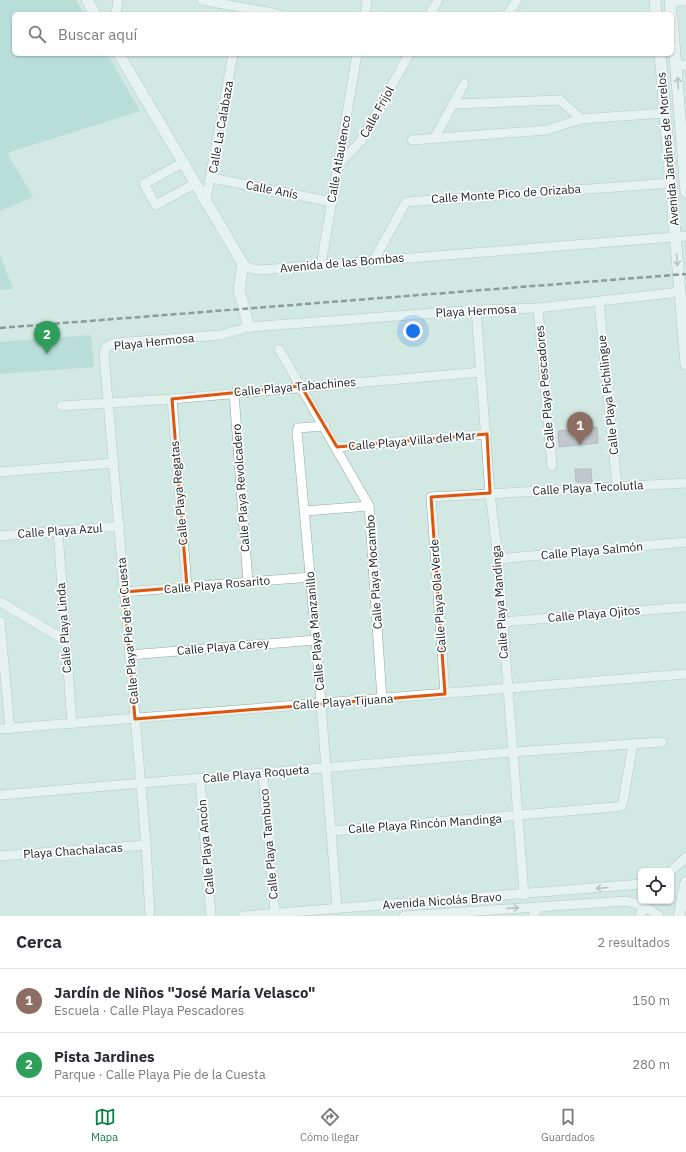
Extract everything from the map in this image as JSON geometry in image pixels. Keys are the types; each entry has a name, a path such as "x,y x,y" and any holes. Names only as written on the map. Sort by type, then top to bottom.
{"main road":[{"path":"87,0 94,12"},
{"path":"655,0 656,12"},
{"path":"670,1 672,12"},
{"name":"Avenida Jardines de Morelos","path":"674,29 681,66 686,192"},
{"path":"120,56 243,264 239,290 249,327"},
{"name":"Avenida Jardines de Morelos","path":"660,56 672,183 681,236 680,292 686,364"},
{"path":"679,916 686,882"}],"street":[{"path":"116,12 118,0"},
{"path":"201,0 268,12"},
{"path":"364,12 367,0"},
{"path":"431,12 438,0"},
{"path":"509,12 517,0"},
{"path":"670,1 686,1"},
{"name":"Calle La Calabaza","path":"206,200 212,178 233,56"},
{"name":"Calle Atlautenco","path":"321,264 357,56"},
{"name":"Calle Frijol","path":"338,165 361,141 408,56"},
{"path":"435,137 464,84"},
{"path":"454,104 560,100 581,119"},
{"path":"412,140 435,137 547,130 581,119 665,113"},
{"path":"184,162 144,184 156,205 196,183"},
{"name":"Calle Anís","path":"212,178 332,202"},
{"name":"Calle Monte Pico de Orizaba","path":"374,260 406,202 672,183"},
{"name":"Avenida de las Bombas","path":"243,264 252,269 261,270 681,236"},
{"name":"Playa Hermosa","path":"106,347 114,343 221,335 249,327 476,310 538,308 680,292"},
{"name":"Calle Playa Pichilingue","path":"599,302 618,487"},
{"name":"Calle Playa Pescadores","path":"538,308 552,466"},
{"name":"Calle Playa Mandinga","path":"476,310 487,434 490,493 498,559 524,894"},
{"name":"Calle Playa Pie de la Cuesta","path":"106,347 104,354 120,526 129,655 146,845 150,916"},
{"name":"Calle Playa Mocambo","path":"279,349 370,506 382,699"},
{"name":"Calle Playa Tabachines","path":"61,406 172,399 301,386 481,372"},
{"name":"Calle Playa Revolcadero","path":"234,393 248,583"},
{"name":"Calle Playa Regatas","path":"172,399 187,587"},
{"name":"Calle Playa Manzanillo","path":"324,426 302,427 298,428 297,432 311,577 337,908"},
{"name":"Calle Playa Villa del Mar","path":"337,447 487,434"},
{"path":"0,472 114,463"},
{"name":"Calle Playa Tecolutla","path":"431,497 686,483"},
{"name":"Calle Playa Ola Verde","path":"431,497 445,694"},
{"path":"305,511 370,506"},
{"name":"Calle Playa Azul","path":"0,536 120,526"},
{"name":"Calle Playa Linda","path":"58,531 72,724"},
{"name":"Calle Playa Salmón","path":"498,559 686,542"},
{"name":"Calle Playa Rosarito","path":"124,592 311,577"},
{"path":"0,602 65,640"},
{"name":"Calle Playa Ojitos","path":"502,622 686,607"},
{"path":"0,621 10,728"},
{"name":"Calle Playa Carey","path":"129,655 316,640"},
{"name":"Calle Playa Tijuana","path":"0,729 686,674"},
{"name":"Calle Playa Roqueta","path":"0,795 513,752 662,742"},
{"name":"Calle Playa Rincón Mandinga","path":"331,831 620,806 633,744"},
{"name":"Calle Playa Tambuco","path":"263,774 275,913"},
{"name":"Calle Playa Ancón","path":"200,779 211,916"},
{"name":"Playa Chachalacas","path":"0,856 146,845"},
{"path":"674,868 686,857"},
{"name":"Avenida Nicolás Bravo","path":"243,916 583,890 638,884"},
{"path":"583,890 584,903"},
{"name":"Avenida Nicolás Bravo","path":"404,916 626,901 644,906 660,916"},
{"path":"533,916 539,906"},
{"path":"640,916 644,906"},
{"path":"347,907 352,916"}],"highlighted area":[{"path":"301,386 337,447 487,434 490,493 431,497 445,694 135,719 124,592 187,587 172,399"}],"shaded area":[{"path":"0,0 76,0 83,12 12,12 12,56 108,56 140,111 7,153 33,197 0,211"},
{"path":"0,255 13,289 0,290"},
{"path":"91,335 94,367 0,374 0,342"}],"building":[{"path":"597,427 598,443 559,447 558,431"},
{"path":"575,469 591,469 592,482 576,482"}],"railway":[{"path":"0,328 686,274"}],"place":[{"name":"Pista Jardines","path":"47,354"},
{"name":"Jardín de Niños \"José María Velasco\"","path":"580,445"}]}
